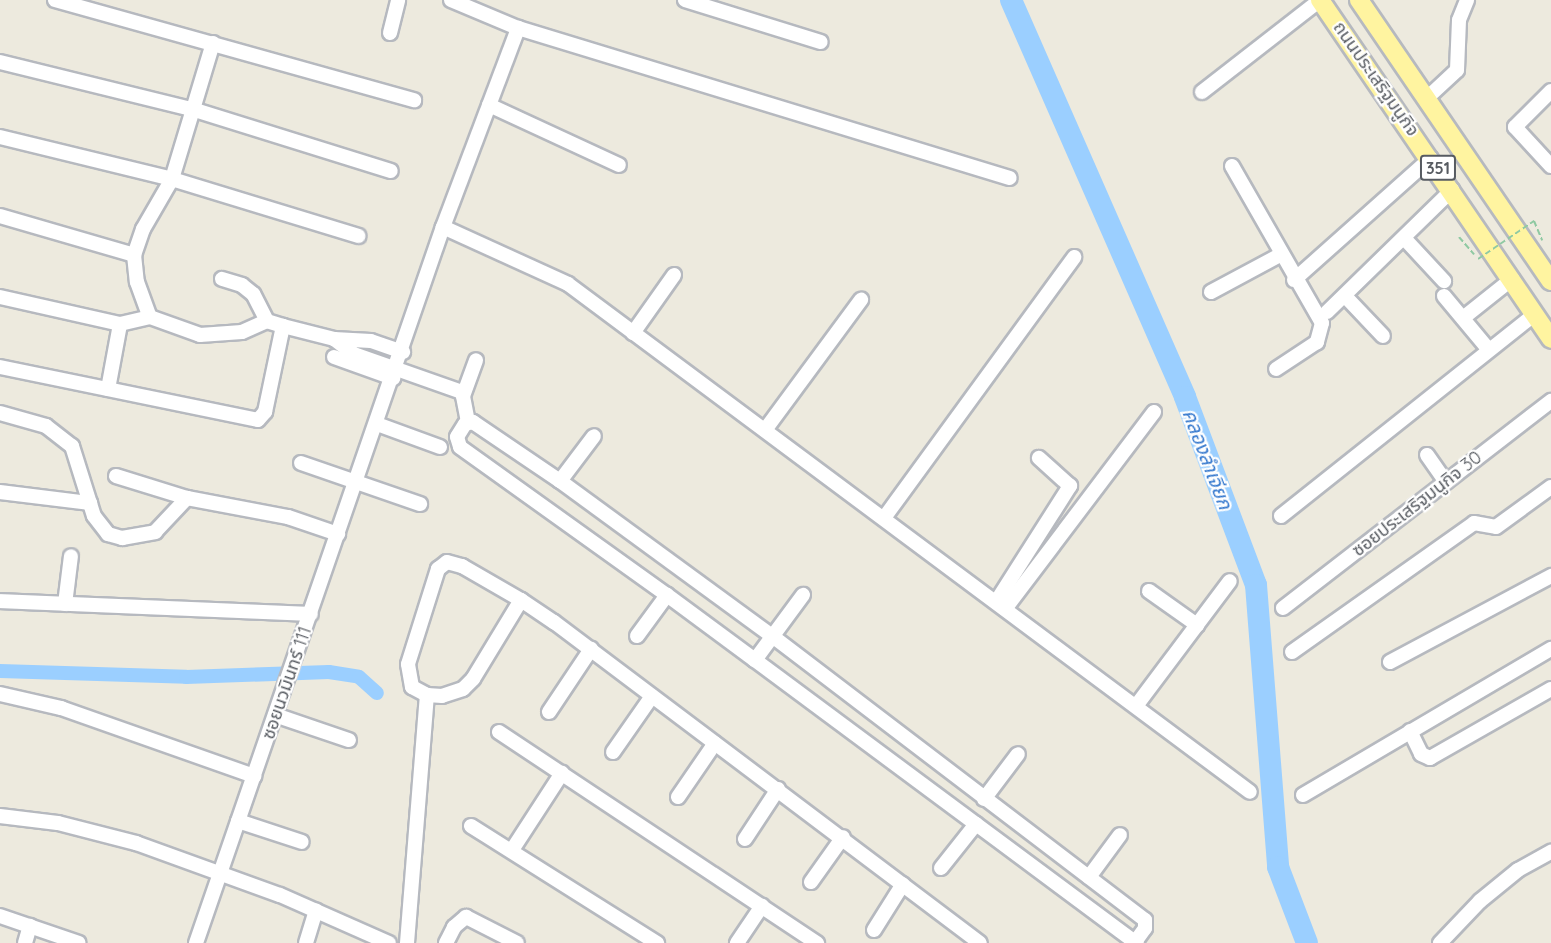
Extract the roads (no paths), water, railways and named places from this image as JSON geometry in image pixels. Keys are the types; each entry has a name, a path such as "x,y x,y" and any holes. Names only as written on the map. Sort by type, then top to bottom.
{"main road":[{"name":"ถนนประเสริฐมนูกิจ","path":"1320,0 1431,158 1551,339"},
{"name":"ถนนประเสริฐมนูกิจ","path":"1359,0 1551,281"}],"street":[{"path":"55,0 414,100"},
{"path":"451,0 518,28 1010,178"},
{"path":"685,0 821,42"},
{"path":"1202,92 1320,0"},
{"path":"1427,98 1457,70 1459,20 1467,0"},
{"path":"390,33 394,1"},
{"path":"311,615 403,352 443,227 518,28"},
{"path":"150,317 137,282 135,255 143,229 172,179 195,110 213,44"},
{"path":"0,62 195,110 391,171"},
{"path":"1551,91 1515,127 1551,166"},
{"path":"489,105 620,165"},
{"path":"0,137 172,179 359,236"},
{"path":"1294,280 1431,158"},
{"path":"1232,165 1294,280 1322,323 1322,332 1317,342 1276,369"},
{"path":"1327,312 1452,190"},
{"path":"0,216 135,255"},
{"path":"443,227 568,284 1250,792"},
{"path":"1404,238 1444,281"},
{"path":"1211,292 1280,255"},
{"path":"884,518 1074,257"},
{"path":"633,333 674,275"},
{"path":"222,279 242,285 253,294 267,321"},
{"path":"1463,318 1512,279"},
{"path":"1345,296 1383,336"},
{"path":"1444,296 1489,350"},
{"path":"0,297 120,324 150,317 200,335 220,336 242,332 267,321 334,339 359,338 403,352"},
{"path":"765,430 861,300"},
{"path":"1281,516 1535,314"},
{"path":"108,389 120,324"},
{"path":"0,366 258,420 265,412 283,326"},
{"path":"334,339 354,354 395,373"},
{"path":"334,357 459,391"},
{"path":"468,422 477,424 560,481 772,636 1145,920 1146,928 1136,943 668,595 460,447 457,437 468,422 463,396 476,360"},
{"name":"ซอยประเสริฐมนูกิจ 30","path":"1283,608 1551,401"},
{"path":"1000,606 1154,412"},
{"path":"0,413 46,426 72,446 90,503 100,526 122,538 155,532 187,498"},
{"path":"377,424 440,447"},
{"path":"560,481 594,436"},
{"path":"1427,455 1446,482"},
{"path":"1000,606 1070,486 1038,458"},
{"path":"301,463 420,504"},
{"path":"116,476 187,498 267,512 338,534"},
{"path":"1292,652 1474,523 1496,527 1551,487"},
{"path":"0,492 90,503"},
{"path":"65,604 71,556"},
{"path":"521,600 473,679 454,694 427,695 412,687 408,664 442,564 462,566 521,600 591,649 843,837 903,884 963,938 980,943"},
{"path":"1389,662 1551,576"},
{"path":"1136,706 1230,581"},
{"path":"1149,591 1197,625"},
{"path":"637,636 668,595"},
{"path":"755,660 803,595"},
{"name":"ซอยนวมินทร์ 111","path":"0,601 311,615 196,943"},
{"path":"549,712 591,649"},
{"path":"1303,795 1551,649"},
{"path":"1410,731 1421,754 1430,758 1551,689"},
{"path":"0,694 61,708 254,776"},
{"path":"407,943 427,695"},
{"path":"613,752 652,696"},
{"path":"275,715 349,740"},
{"path":"499,732 817,943"},
{"path":"678,797 715,743"},
{"path":"984,799 1018,754"},
{"path":"512,850 562,773"},
{"path":"745,839 778,789"},
{"path":"0,816 100,832 221,872 316,910 389,943"},
{"path":"238,821 302,842"},
{"path":"941,868 976,824"},
{"path":"471,825 657,943"},
{"path":"1089,877 1120,835"},
{"path":"811,882 843,837"},
{"path":"1440,943 1480,900 1518,870 1549,857"},
{"path":"874,930 903,884"},
{"path":"737,943 762,906"},
{"path":"306,943 316,910"},
{"path":"0,916 79,943"},
{"path":"446,943 454,927 466,917 517,943"},
{"path":"25,943 30,926"}],"waterway":[{"name":"คลองลำเจียก","path":"1011,0 1185,397 1256,585 1278,867 1307,943"},
{"path":"0,671 186,677 329,672 359,677 377,693"}]}
